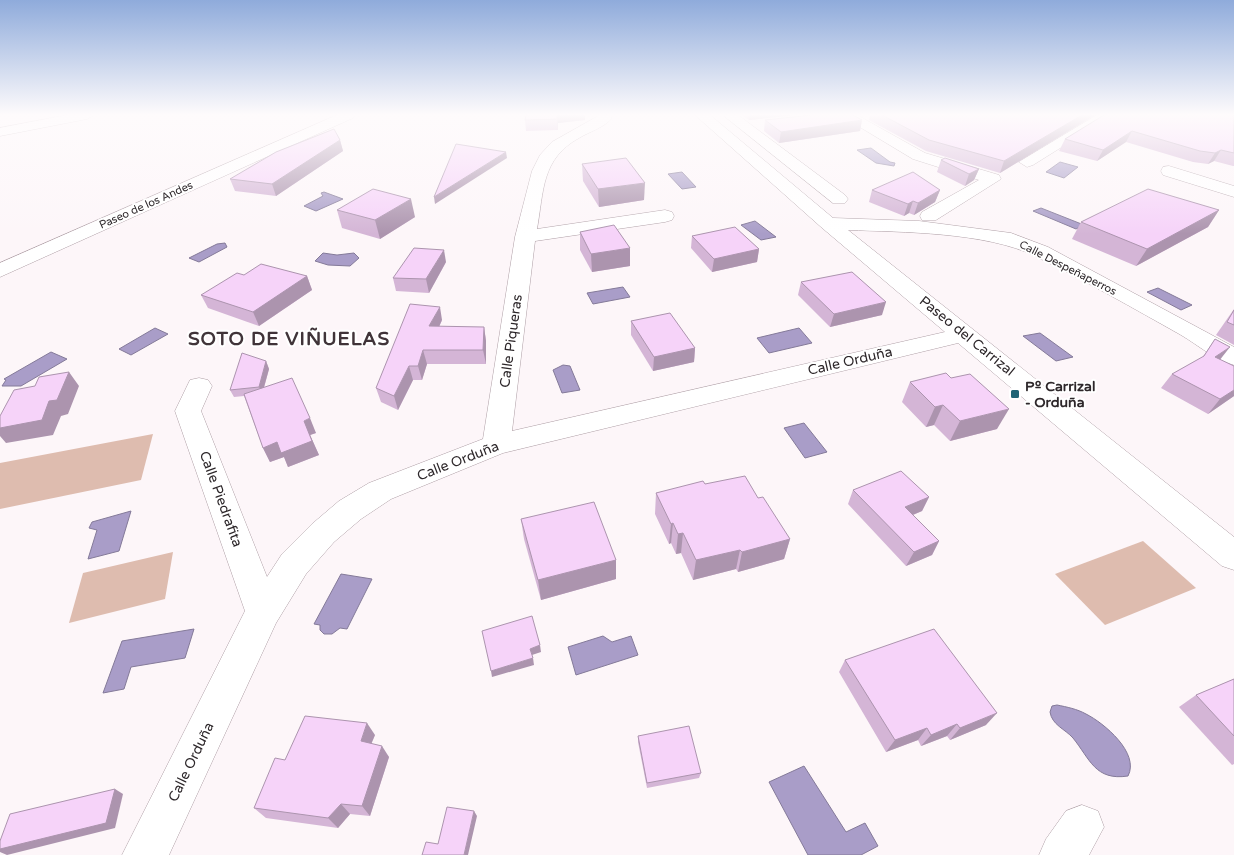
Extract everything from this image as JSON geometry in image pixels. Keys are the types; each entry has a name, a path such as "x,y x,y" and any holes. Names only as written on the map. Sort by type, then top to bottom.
{"street":[{"name":"Paseo de los Andes","path":"0,271 259,155"},
{"name":"Calle Piqueras","path":"496,445 525,237 540,170 549,155"},
{"name":"Paseo del Carrizal","path":"759,155 828,223 1234,556"},
{"path":"782,155 839,199"},
{"path":"917,155 993,178 929,216"},
{"path":"1027,162 1039,155"},
{"path":"1169,171 1234,192"},
{"path":"525,237 666,216"},
{"name":"Calle Despeñaperros","path":"828,223 918,227 1011,239 1041,251 1183,326 1234,357"},
{"name":"Calle Orduña","path":"146,855 263,612 294,564 323,533 350,510 380,491 496,445 965,334"},
{"name":"Calle Piedrafita","path":"199,386 188,411 263,612"}],"shaded area":[{"path":"864,155 880,155 890,162 895,163 894,166 876,163"},
{"path":"1060,162 1078,167 1064,178 1046,172"},
{"path":"682,172 696,187 682,189 668,174"},
{"path":"324,192 343,199 316,211 304,206 323,196 321,193"},
{"path":"1041,208 1084,225 1076,229 1033,211"},
{"path":"755,221 776,237 761,240 741,225"},
{"path":"225,243 227,247 199,262 189,258 217,244"},
{"path":"323,253 337,255 354,253 359,258 350,266 328,265 315,261"},
{"path":"623,287 630,297 593,304 587,293"},
{"path":"1158,288 1192,305 1181,310 1147,292"},
{"path":"155,328 168,334 131,355 119,349"},
{"path":"799,328 812,343 769,353 757,338"},
{"path":"1040,333 1073,357 1056,361 1023,336"},
{"path":"51,352 67,359 21,386 2,386 6,380 4,379"},
{"path":"563,365 570,366 580,390 562,393 553,370"},
{"path":"804,423 827,452 805,458 784,428"},
{"path":"153,434 141,480 0,509 0,463"},
{"path":"131,511 119,551 88,559 97,530 89,528 92,522"},
{"path":"1143,541 1196,588 1105,625 1055,574"},
{"path":"173,552 165,599 69,623 83,573"},
{"path":"341,574 372,579 347,629 340,628 332,634 324,634 320,630 320,625 314,624"},
{"path":"194,629 185,658 131,667 124,689 103,693 122,641"},
{"path":"603,636 612,642 631,636 638,655 576,675 568,647"},
{"path":"1057,705 1083,712 1102,724 1118,740 1129,758 1128,776 1117,777 1108,775 1094,767 1073,738 1053,720 1050,712 1052,706"},
{"path":"804,766 846,832 865,823 878,846 861,855 808,855 769,782"}],"building":[{"path":"271,155 317,155 272,184 230,179"},
{"path":"451,155 501,155 434,197"},
{"path":"982,155 1014,155 1004,161"},
{"path":"626,158 645,183 598,189 582,164"},
{"path":"945,158 979,169 969,174 941,160"},
{"path":"913,172 940,190 918,203 913,201 908,204 872,190"},
{"path":"373,189 411,199 375,220 337,210"},
{"path":"1148,189 1219,210 1147,249 1081,222"},
{"path":"614,225 630,248 591,254 580,232"},
{"path":"735,227 759,249 714,259 692,236"},
{"path":"414,248 444,250 426,279 393,278"},
{"path":"261,264 307,276 253,312 201,295 237,273 244,275"},
{"path":"852,272 886,302 834,314 801,282"},
{"path":"410,304 440,307 429,326 484,327 483,350 423,350 418,366 409,366 394,396 376,388"},
{"path":"1234,310 1234,325 1227,322"},
{"path":"670,313 695,348 654,357 631,321"},
{"path":"1215,339 1230,347 1215,357 1234,366 1234,390 1220,399 1172,374 1204,356"},
{"path":"242,353 266,361 259,387 230,390"},
{"path":"69,372 57,400 49,401 42,420 0,428 0,416 14,390 35,386 39,377"},
{"path":"946,373 951,378 970,374 1009,409 960,421 943,405 935,407 910,382"},
{"path":"292,378 310,418 304,421 312,441 281,453 277,442 263,448 244,394"},
{"path":"901,471 929,497 905,507 939,541 914,552 853,490"},
{"path":"745,476 758,498 763,497 790,539 742,552 740,550 696,560 683,533 678,534 673,523 671,524 656,493 703,481 705,484"},
{"path":"594,502 616,560 538,580 521,519"},
{"path":"532,616 540,645 530,649 533,658 491,671 482,631"},
{"path":"934,629 997,713 960,728 957,724 931,735 927,728 895,740 845,660"},
{"path":"1234,679 1234,736 1196,695"},
{"path":"305,716 367,723 361,741 382,746 362,806 341,804 328,818 254,808 275,758 285,760"},
{"path":"689,726 701,773 647,783 638,736"},
{"path":"115,789 106,823 0,849 0,841 10,814"},
{"path":"447,807 474,811 464,855 422,855 426,842 438,844"}],"place":[{"name":"Pº Carrizal - Orduña","path":"1015,394"}],"district":[{"name":"SOTO DE VIÑUELAS","path":"289,339"}]}
